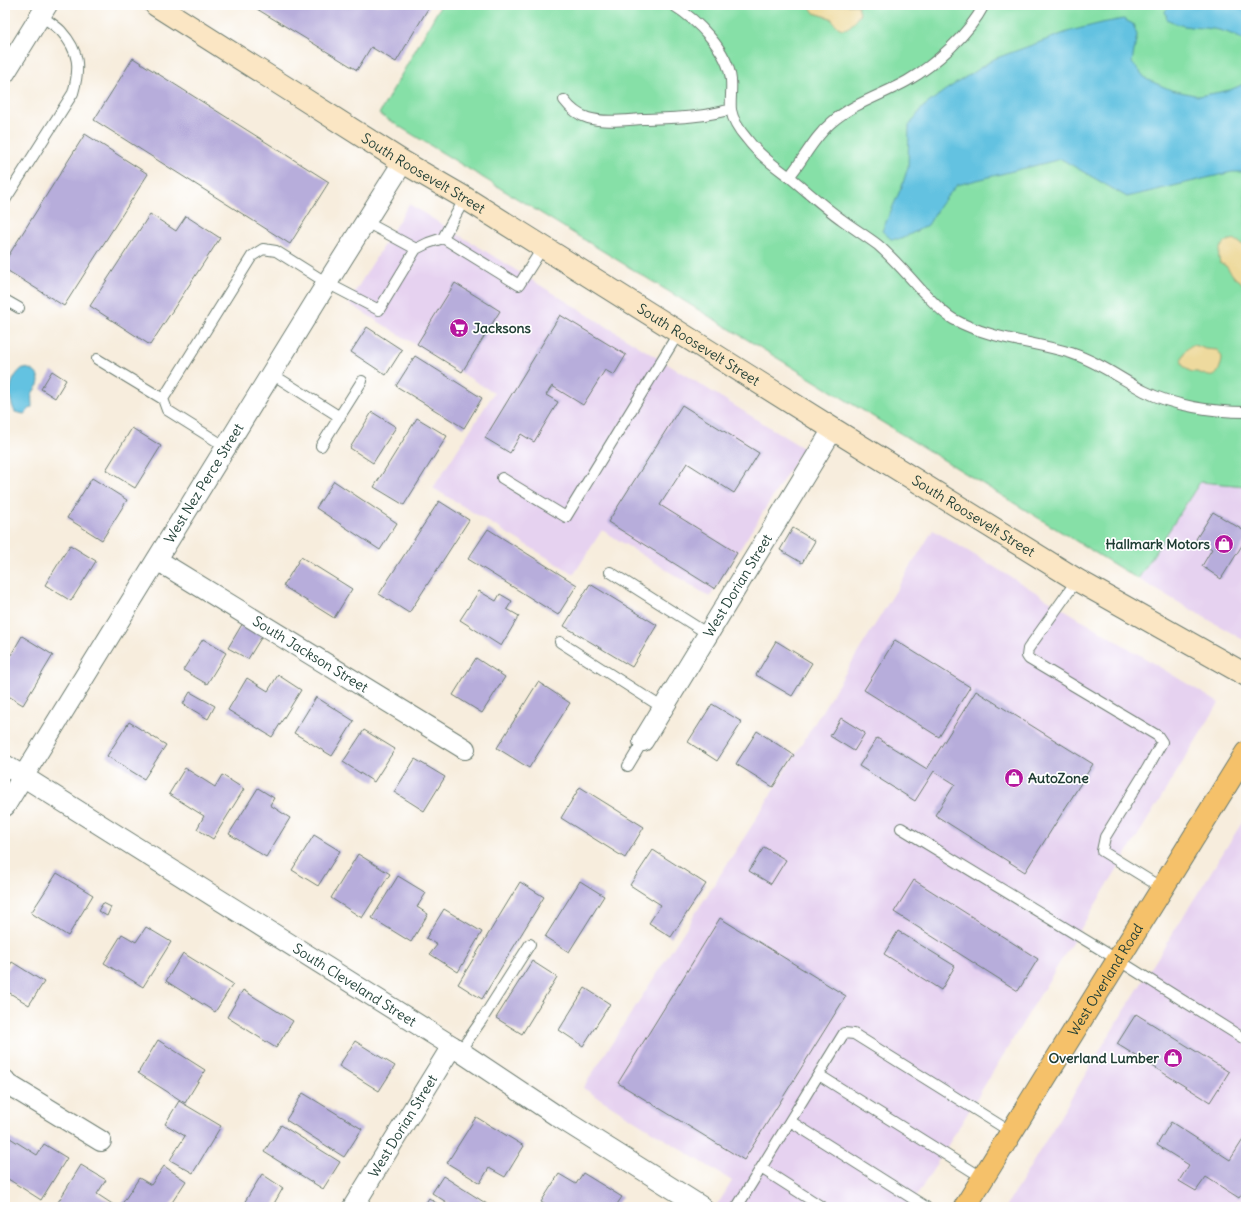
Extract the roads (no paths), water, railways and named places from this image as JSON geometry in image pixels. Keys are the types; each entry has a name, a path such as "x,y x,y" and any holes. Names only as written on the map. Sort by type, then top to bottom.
{"main road":[{"name":"West Overland Road","path":"968,1206 1011,1132 1246,753"}],"street":[{"name":"South Roosevelt Street","path":"156,5 403,162 465,198 1077,580 1246,675"},
{"path":"5,73 44,10"},
{"name":"West Nez Perce Street","path":"5,806 403,162"},
{"name":"West Dorian Street","path":"643,741 833,429"},
{"name":"South Jackson Street","path":"157,560 465,749"},
{"name":"South Cleveland Street","path":"5,765 456,1048 557,1116 702,1207"},
{"name":"West Dorian Street","path":"353,1207 456,1048"},
{"path":"5,1080 6,1083 101,1141"}],"lane":[{"path":"673,5 698,24 726,59 731,78 731,109 736,124 748,140 764,157 839,218 877,245 936,305 950,317 991,335 1072,354 1094,362 1145,392 1170,401 1195,408 1230,412 1246,412"},
{"path":"789,177 821,132 832,122 857,105 907,81 933,63 952,46 984,5"},
{"path":"5,200 73,93 78,77 78,61 70,44 44,10"},
{"path":"564,100 571,109 587,118 612,121 715,114 731,109"},
{"path":"164,399 252,256 262,250 276,251 328,283 379,310 416,249 443,238 465,198"},
{"path":"366,222 416,249"},
{"path":"443,238 519,285 543,247"},
{"path":"5,300 19,308"},
{"path":"502,478 566,517 679,332"},
{"path":"97,360 164,399 167,410 226,447"},
{"path":"272,374 340,417"},
{"path":"321,446 362,381"},
{"path":"610,572 708,634"},
{"path":"1077,580 1028,648 1027,656 1029,659 1158,736 1162,742 1105,837 1102,851 1162,888"},
{"path":"560,642 663,708"},
{"path":"628,766 643,741"},
{"path":"900,828 1118,960 1246,1040"},
{"path":"456,1048 481,1021 530,944"},
{"path":"737,1207 844,1033 854,1034 1011,1132"},
{"path":"819,1075 983,1178"},
{"path":"790,1122 926,1207"},
{"path":"761,1168 822,1207"}],"water":[{"path":"1172,5 1246,5 1246,41 1219,30 1180,25 1173,22 1167,19 1165,11"},
{"path":"1123,19 1133,24 1137,35 1132,62 1146,79 1171,90 1199,96 1230,90 1246,83 1246,172 1232,172 1127,197 1061,159 957,185 940,205 928,225 901,239 891,239 882,231 902,186 908,167 909,126 923,107 944,91 994,59 1070,31"},
{"path":"23,368 30,369 39,378 38,385 32,394 32,407 24,414 15,412 12,406 10,394 12,382 18,372"}],"place":[{"name":"Jacksons","path":"459,328"},
{"name":"Hallmark Motors","path":"1224,544"},
{"name":"AutoZone","path":"1014,778"},
{"name":"Overland Lumber","path":"1173,1058"}]}
